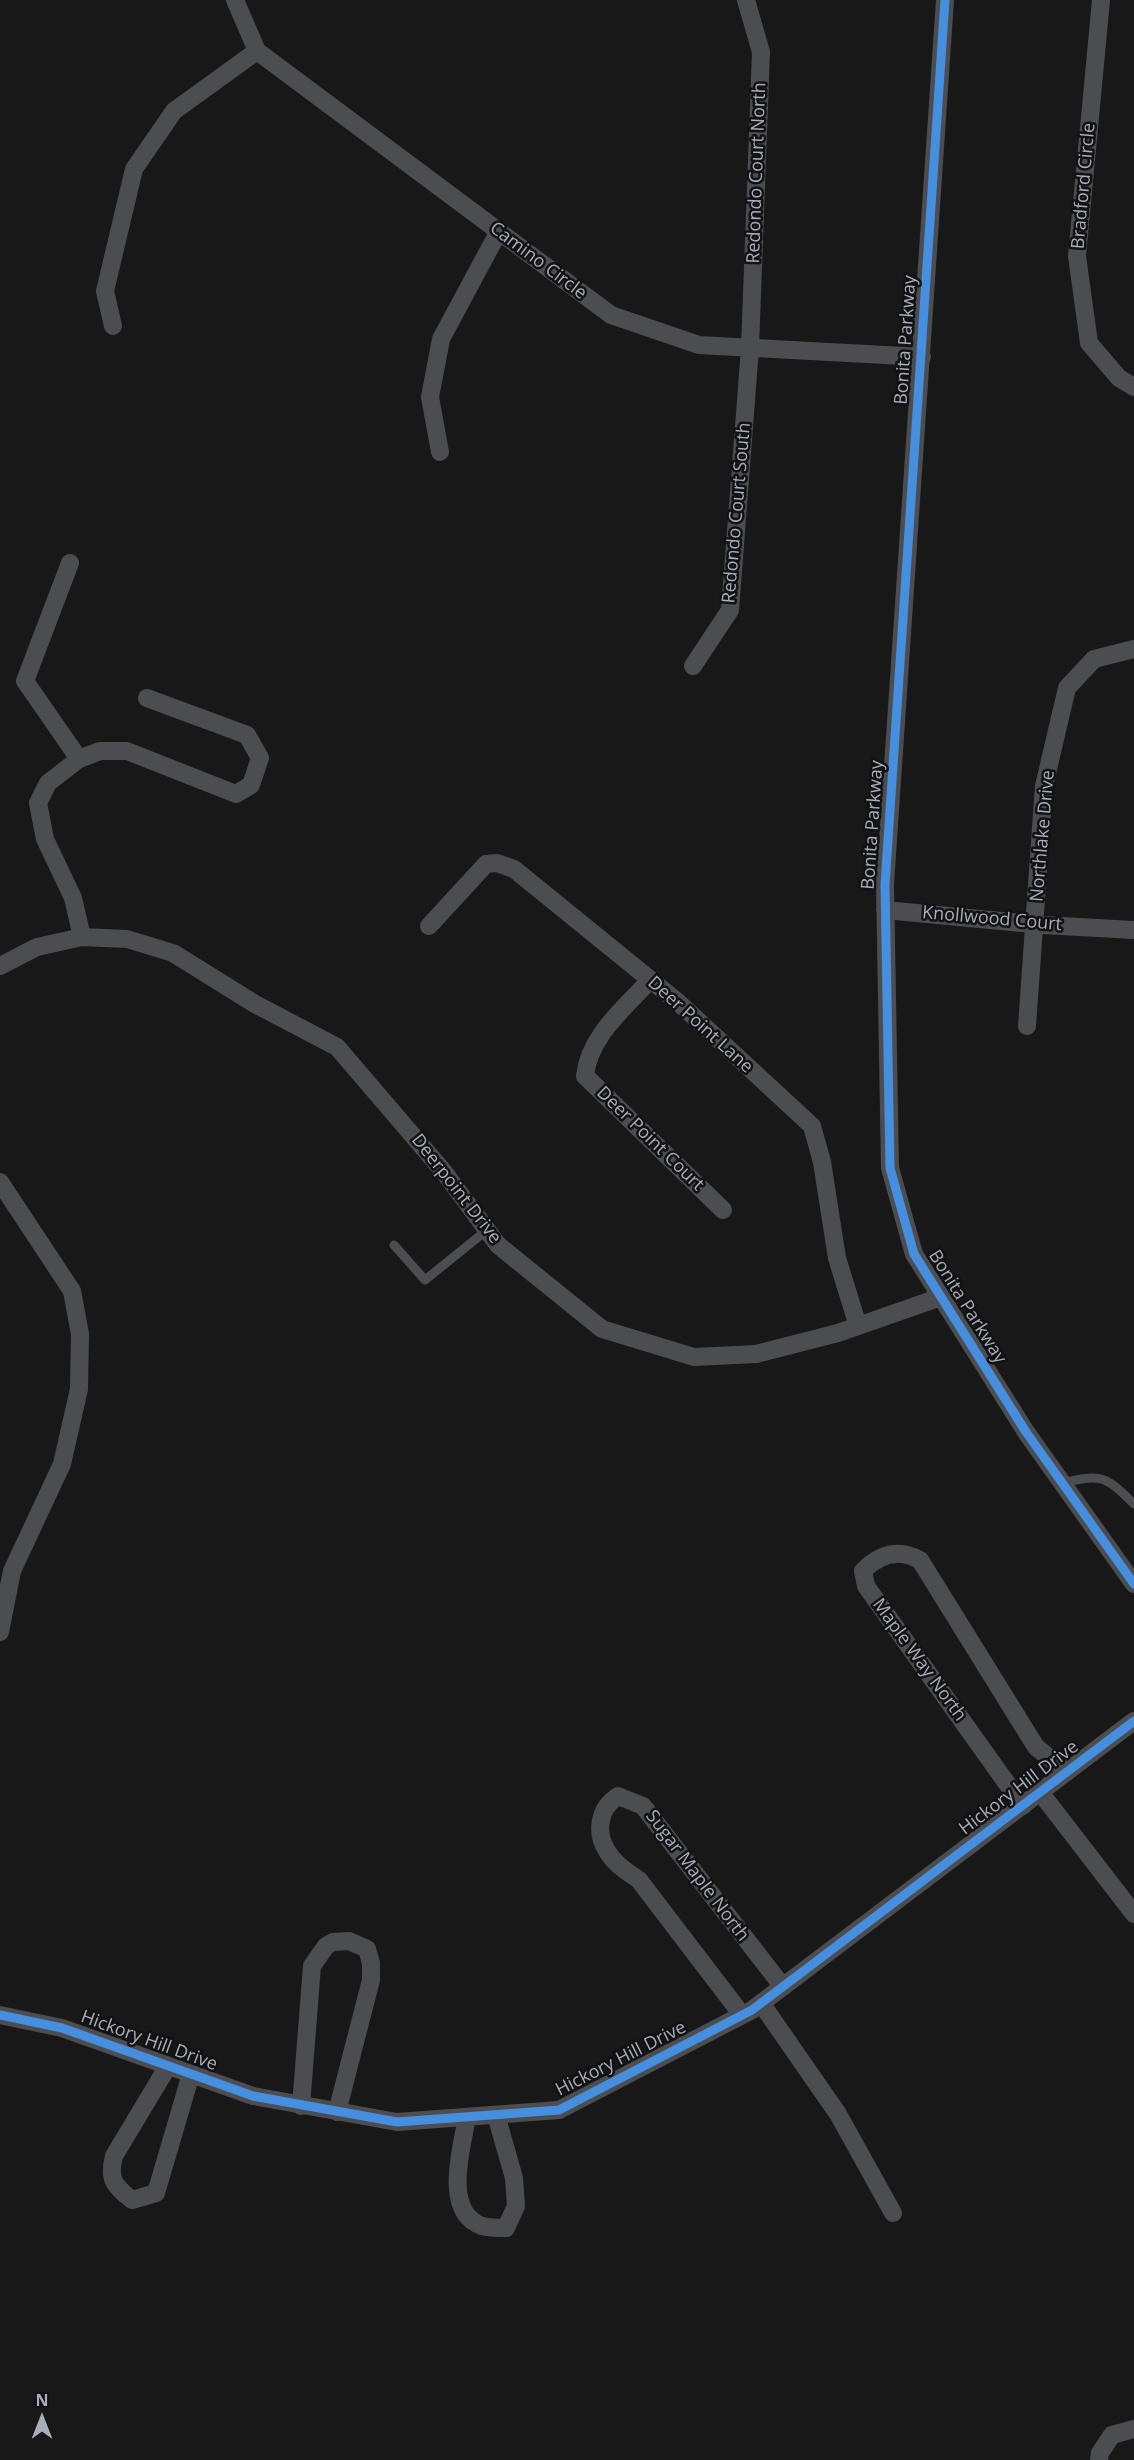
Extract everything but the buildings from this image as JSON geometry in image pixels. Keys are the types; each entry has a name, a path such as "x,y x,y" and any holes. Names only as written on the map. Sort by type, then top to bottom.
{"street":[{"path":"113,326 105,291 134,169 174,111 256,51 235,0"},
{"name":"Redondo Court North","path":"746,0 761,52 750,348"},
{"name":"Bonita Parkway","path":"945,0 885,910 890,1168 914,1254 1026,1432 1134,1584"},
{"name":"Bradford Circle","path":"1101,0 1077,256 1089,343 1119,378 1134,387"},
{"name":"Camino Circle","path":"256,51 611,315 699,345 922,357"},
{"path":"440,452 430,397 441,339 499,231"},
{"name":"Redondo Court South","path":"693,666 730,610 750,348"},
{"path":"70,563 25,681 79,759"},
{"name":"Northlake Drive","path":"1027,1026 1044,786 1067,688 1094,659 1134,649"},
{"path":"82,938 73,898 45,839 38,803 48,783 79,759 100,751 127,752 236,794 251,784 260,758 247,735 147,699"},
{"name":"Deer Point Lane","path":"429,926 486,864 497,863 514,869 650,980 812,1126 822,1162 837,1258 858,1326"},
{"name":"Knollwood Court","path":"885,910 1035,924 1134,930"},
{"name":"Deerpoint Drive","path":"0,966 37,947 82,938 127,939 173,953 255,1004 337,1047 444,1172 498,1245 603,1329 694,1357 756,1354 858,1326 941,1297"},
{"name":"Deer Point Court","path":"650,980 596,1039 587,1062 585,1076 723,1210"},
{"path":"0,1182 72,1291 80,1334 79,1389 62,1464 12,1571 0,1632"},
{"name":"Maple Way North","path":"1023,1806 866,1586 863,1571 875,1558 907,1553 920,1560 1036,1747 1067,1772"},
{"name":"Hickory Hill Drive","path":"0,2015 62,2028 253,2096 301,2106 397,2122 558,2110 761,2003 1134,1720"},
{"path":"1040,1792 1134,1914"},
{"name":"Sugar Maple North","path":"742,2015 639,1880 607,1851 601,1835 603,1811 618,1796 643,1806 783,1987"},
{"path":"301,2106 312,1966 326,1946 333,1942 349,1941 367,1949 371,1963 371,1980 337,2112"},
{"path":"761,2003 838,2115 893,2213"},
{"path":"168,2066 114,2156 111,2168 115,2187 132,2200 156,2193 191,2074"},
{"path":"467,2117 456,2186 462,2209 481,2226 506,2228 516,2206 514,2178 496,2115"},
{"path":"1099,2460 1100,2453 1112,2435 1134,2429"}],"lane":[{"path":"394,1245 425,1280 487,1230"},
{"path":"1062,1483 1094,1476 1116,1486 1134,1504"}],"cycle path":[{"path":"945,0 885,884 890,1168 914,1254 1026,1432 1134,1584"},
{"path":"0,2015 62,2028 253,2096 397,2122 559,2110 752,2010 1134,1721"}]}
